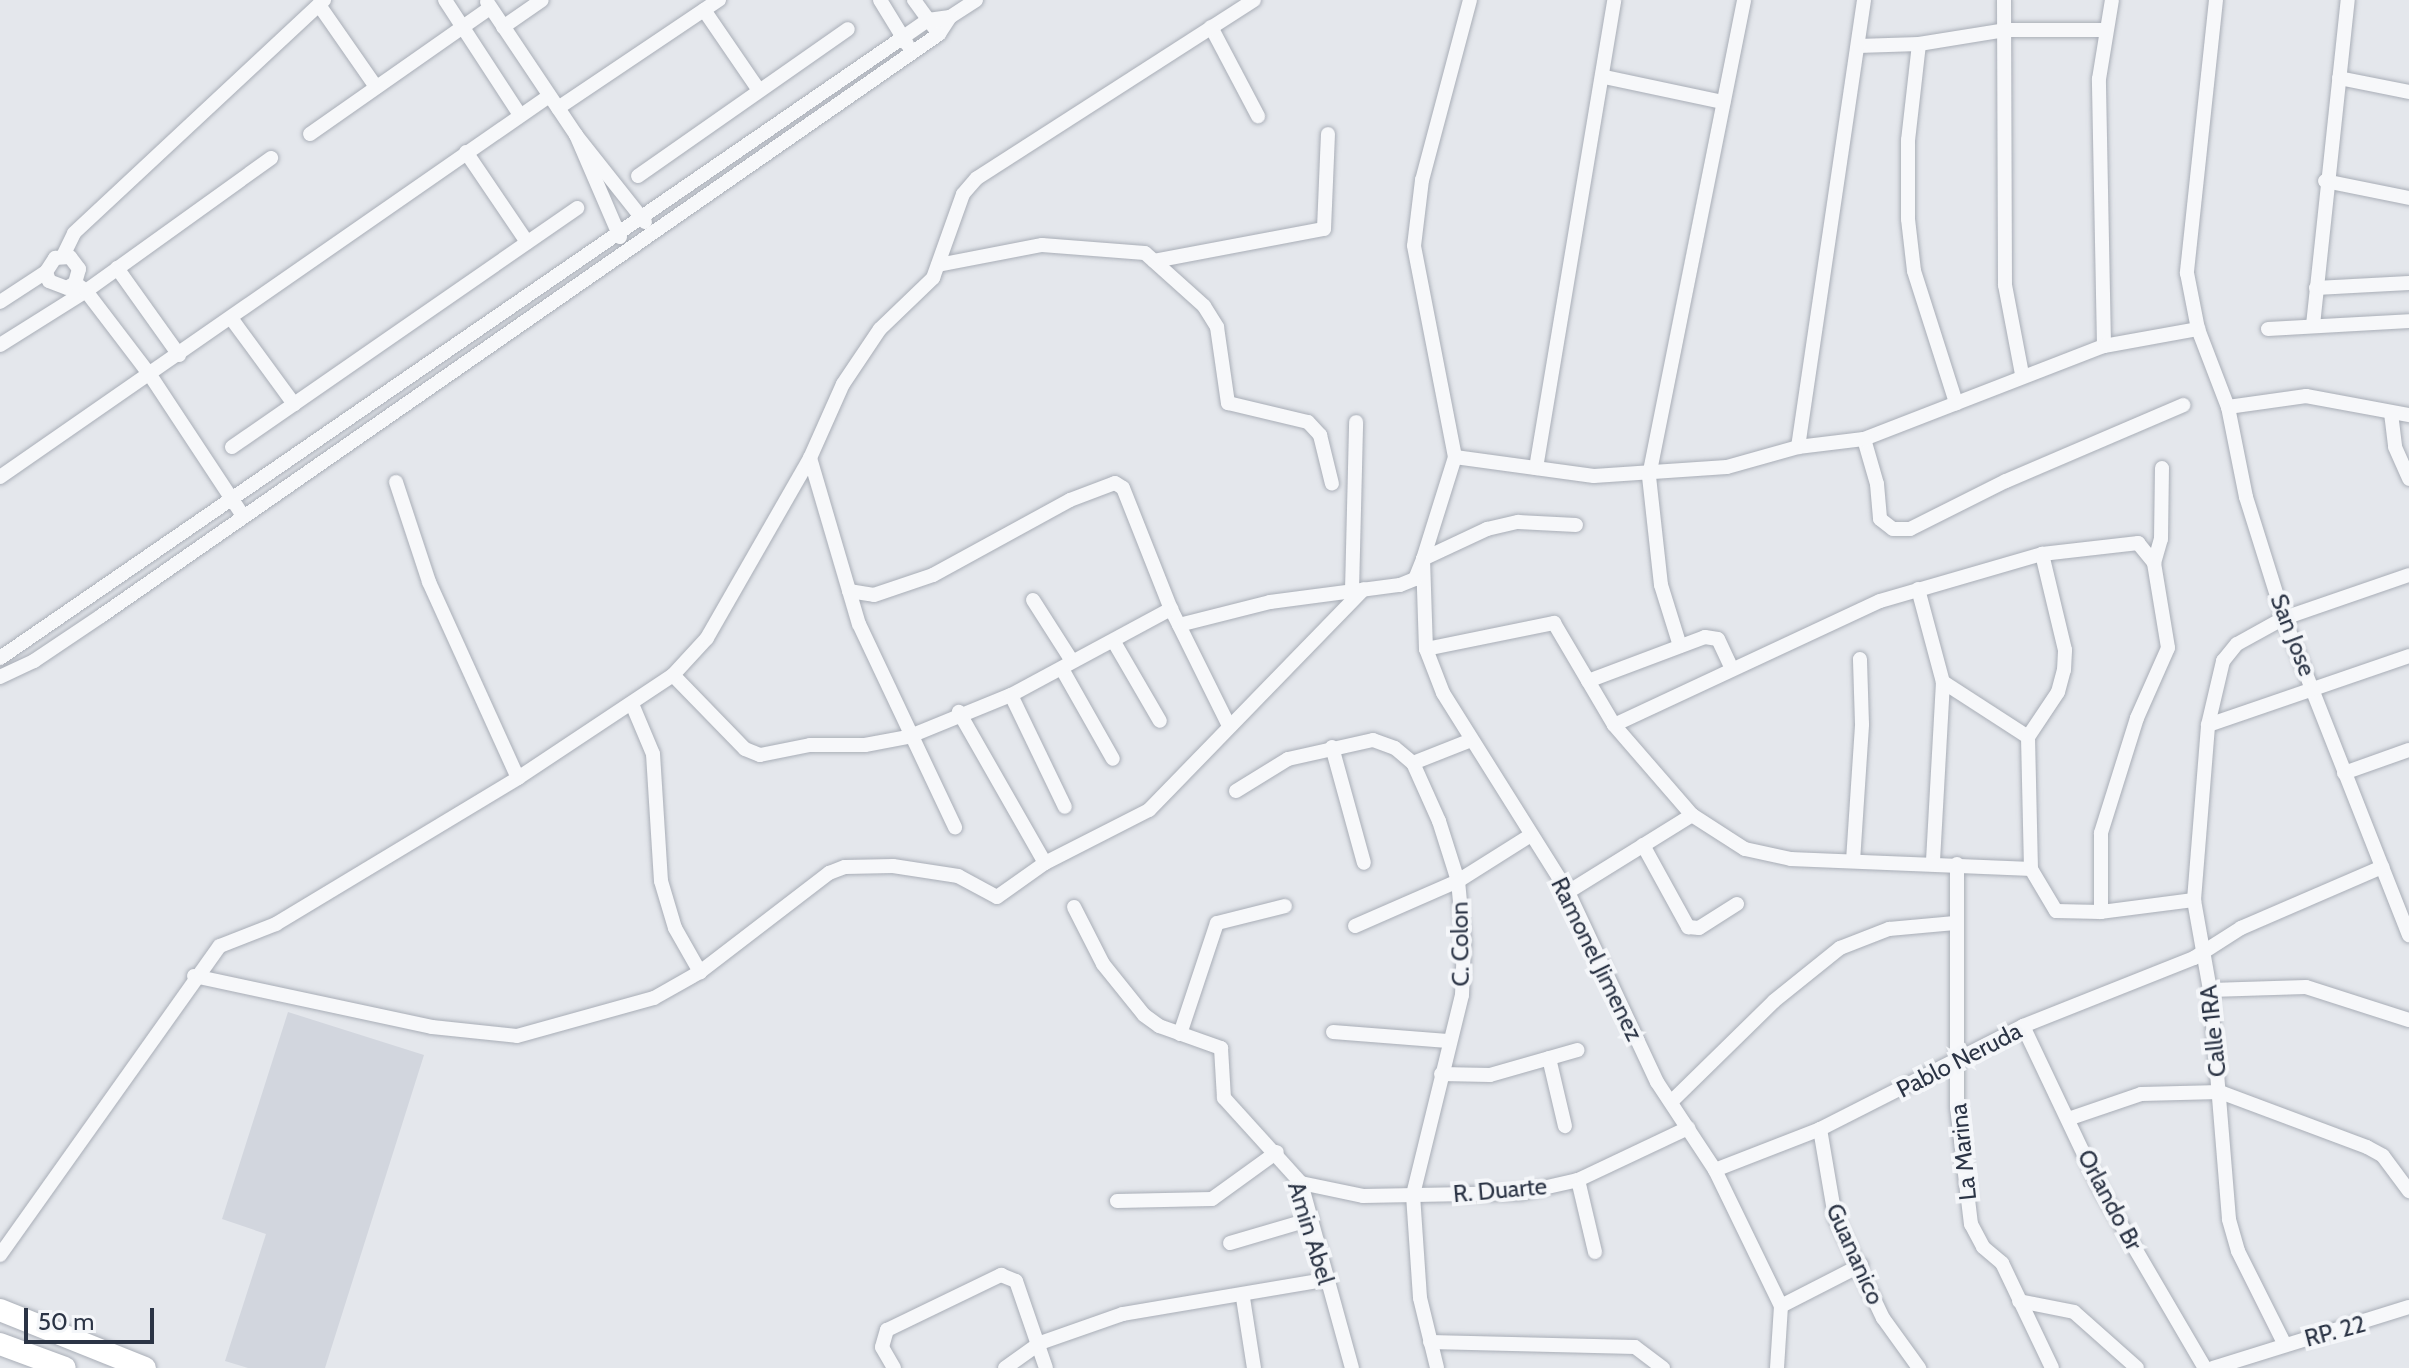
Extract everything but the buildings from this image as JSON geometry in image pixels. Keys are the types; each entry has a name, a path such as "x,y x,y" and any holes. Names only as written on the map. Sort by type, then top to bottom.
{"main road":[{"path":"0,1310 145,1368"},
{"path":"0,1344 65,1368"}],"street":[{"path":"445,0 520,115"},
{"path":"503,27 542,0"},
{"path":"558,108 719,0"},
{"path":"880,0 912,53"},
{"path":"914,0 939,34"},
{"path":"0,677 34,661 912,53 939,34 950,17 976,0"},
{"path":"0,1255 194,976 220,946 276,924 518,778 673,675 707,638 810,458 862,354 880,329 915,300 938,265 963,194 977,178 1254,0"},
{"path":"1470,0 1422,180 1414,246 1455,457 1536,468 1649,476 1727,467 1798,447 1864,439 2022,374 2104,346 2198,329"},
{"path":"1536,468 1605,77 1614,0"},
{"path":"1680,646 1661,585 1649,476 1744,0"},
{"path":"1798,447 1864,0"},
{"path":"2004,0 2005,285 2022,374"},
{"path":"2104,346 2097,181 2099,79 2112,0"},
{"name":"San Jose","path":"2216,0 2187,273 2198,329 2228,407 2246,497 2284,618 2409,935"},
{"path":"2313,325 2325,181 2348,0"},
{"path":"0,302 46,272 49,263 63,256 74,233 322,3 376,87"},
{"path":"310,134 463,26 488,4 576,135 641,214 652,232"},
{"path":"704,10 758,89"},
{"path":"0,658 230,496 928,20 950,17"},
{"path":"1211,27 1258,116"},
{"path":"638,176 758,89 848,29"},
{"path":"1858,46 1919,44 2005,30 2106,30"},
{"path":"1919,44 1908,140 1908,219 1914,271 1956,403"},
{"path":"1605,77 1723,102"},
{"path":"2339,78 2409,92"},
{"path":"0,477 549,96"},
{"path":"1154,261 1324,229 1328,134"},
{"path":"576,135 616,231 627,249"},
{"path":"466,152 527,242"},
{"path":"0,345 80,287 117,268 271,158"},
{"path":"2325,181 2409,198"},
{"path":"232,447 577,208"},
{"path":"938,265 1042,245 1145,253 1204,306 1217,327 1228,403 1308,422 1320,435 1332,484"},
{"path":"63,256 76,262 80,287 150,375 243,516"},
{"path":"117,268 179,355"},
{"path":"46,272 57,287 80,287"},
{"path":"2316,288 2409,283"},
{"path":"231,318 294,404"},
{"path":"2268,329 2409,321"},
{"path":"2228,407 2306,396 2409,415"},
{"path":"1864,439 1877,484 1880,519 1893,529 1910,529 2006,481 2183,405"},
{"path":"2391,413 2395,447 2409,479"},
{"path":"194,976 268,996 432,1027 517,1036 641,1003 700,972 829,873 845,867 893,866 958,876 997,897 1045,863 1149,810 1358,590 1356,422"},
{"name":"Ramonel Jimenez","path":"1455,457 1423,559 1426,649 1443,693 1568,892 1628,1024 1671,1102 1715,1170 1781,1306 1777,1368"},
{"path":"810,458 849,591 908,737 955,827"},
{"path":"2154,563 2161,539 2162,468"},
{"path":"396,482 429,582 518,778"},
{"path":"849,591 874,595 921,580 968,560 1070,500 1115,483 1123,488 1171,609 1229,726"},
{"path":"1179,625 1270,602 1415,579 1423,559 1487,529 1518,522 1576,525"},
{"path":"1614,725 1848,614 1918,589 2042,554 2124,541 2149,551 2154,563 2168,648 2137,718 2101,833 2101,912"},
{"path":"2042,554 2065,650 2058,692 2028,737 2031,869 2056,911 2101,912 2194,900"},
{"name":"Calle 1RA","path":"2285,1345 2232,1234 2210,990 2194,900 2208,725 2223,661 2237,644 2284,618 2409,575"},
{"path":"1918,589 1943,682 1933,863"},
{"path":"1033,600 1113,759"},
{"path":"673,675 745,749 760,755 908,737 959,712 1011,695 1171,609"},
{"path":"1426,649 1554,623 1614,725 1692,815 1745,849 1791,859 2031,869"},
{"path":"1588,681 1680,646 1714,637 1732,669"},
{"path":"1114,642 1160,721"},
{"path":"2208,725 2314,692 2409,656"},
{"path":"1853,861 1862,724 1860,659"},
{"path":"1943,682 2028,737"},
{"path":"1011,695 1065,807"},
{"path":"632,704 653,754 661,881 675,928 700,972"},
{"path":"959,712 1045,863"},
{"path":"1236,791 1288,759 1332,747 1373,740 1395,748 1413,763 1471,740"},
{"path":"1332,747 1364,863"},
{"path":"2344,773 2409,750"},
{"name":"C. Colon","path":"1413,763 1458,881 1463,991 1448,1041 1413,1195 1415,1262 1437,1368"},
{"path":"1568,892 1692,815"},
{"path":"1355,926 1458,881 1531,835"},
{"path":"1643,845 1688,927 1699,928 1737,904"},
{"name":"La Marina","path":"1957,864 1955,1062 1971,1224 1983,1247 2002,1263 2052,1368"},
{"name":"Pablo Neruda","path":"1715,1170 1820,1129 2023,1026 2203,950 2382,867"},
{"path":"1180,1034 1217,923 1285,906"},
{"name":"Amin Abel","path":"1074,907 1103,964 1144,1015 1180,1034 1221,1048 1224,1098 1277,1152 1301,1183 1308,1220 1352,1368"},
{"path":"1671,1102 1774,1001 1840,948 1889,929 1955,923"},
{"path":"2210,990 2294,985 2409,1020"},
{"name":"Orlando Br","path":"2023,1026 2102,1192 2205,1368"},
{"path":"1333,1032 1448,1041"},
{"path":"1441,1074 1490,1075 1578,1050"},
{"path":"1549,1058 1565,1126"},
{"path":"2068,1119 2141,1094 2220,1092 2367,1147 2383,1156 2409,1191"},
{"name":"R. Duarte","path":"1301,1183 1352,1194 1521,1193 1578,1180 1688,1128"},
{"name":"Guananico","path":"1820,1129 1835,1217 1861,1265 1885,1321 1919,1368"},
{"path":"1117,1201 1212,1199 1277,1152"},
{"path":"1578,1180 1595,1252"},
{"path":"1230,1243 1308,1220"},
{"path":"1781,1306 1861,1265"},
{"path":"894,1368 882,1348 887,1330 1005,1276 1016,1281 1046,1368"},
{"path":"1005,1368 1038,1344 1123,1314 1243,1298 1325,1280"},
{"path":"1243,1298 1254,1368"},
{"path":"2019,1301 2074,1312 2137,1368"},
{"name":"RP. 22","path":"2213,1368 2240,1363 2285,1345 2409,1307"},
{"path":"1430,1342 1635,1347 1663,1368"}],"shaded area":[{"path":"288,1012 424,1055 325,1368 248,1368 225,1361 266,1234 222,1219"}]}
